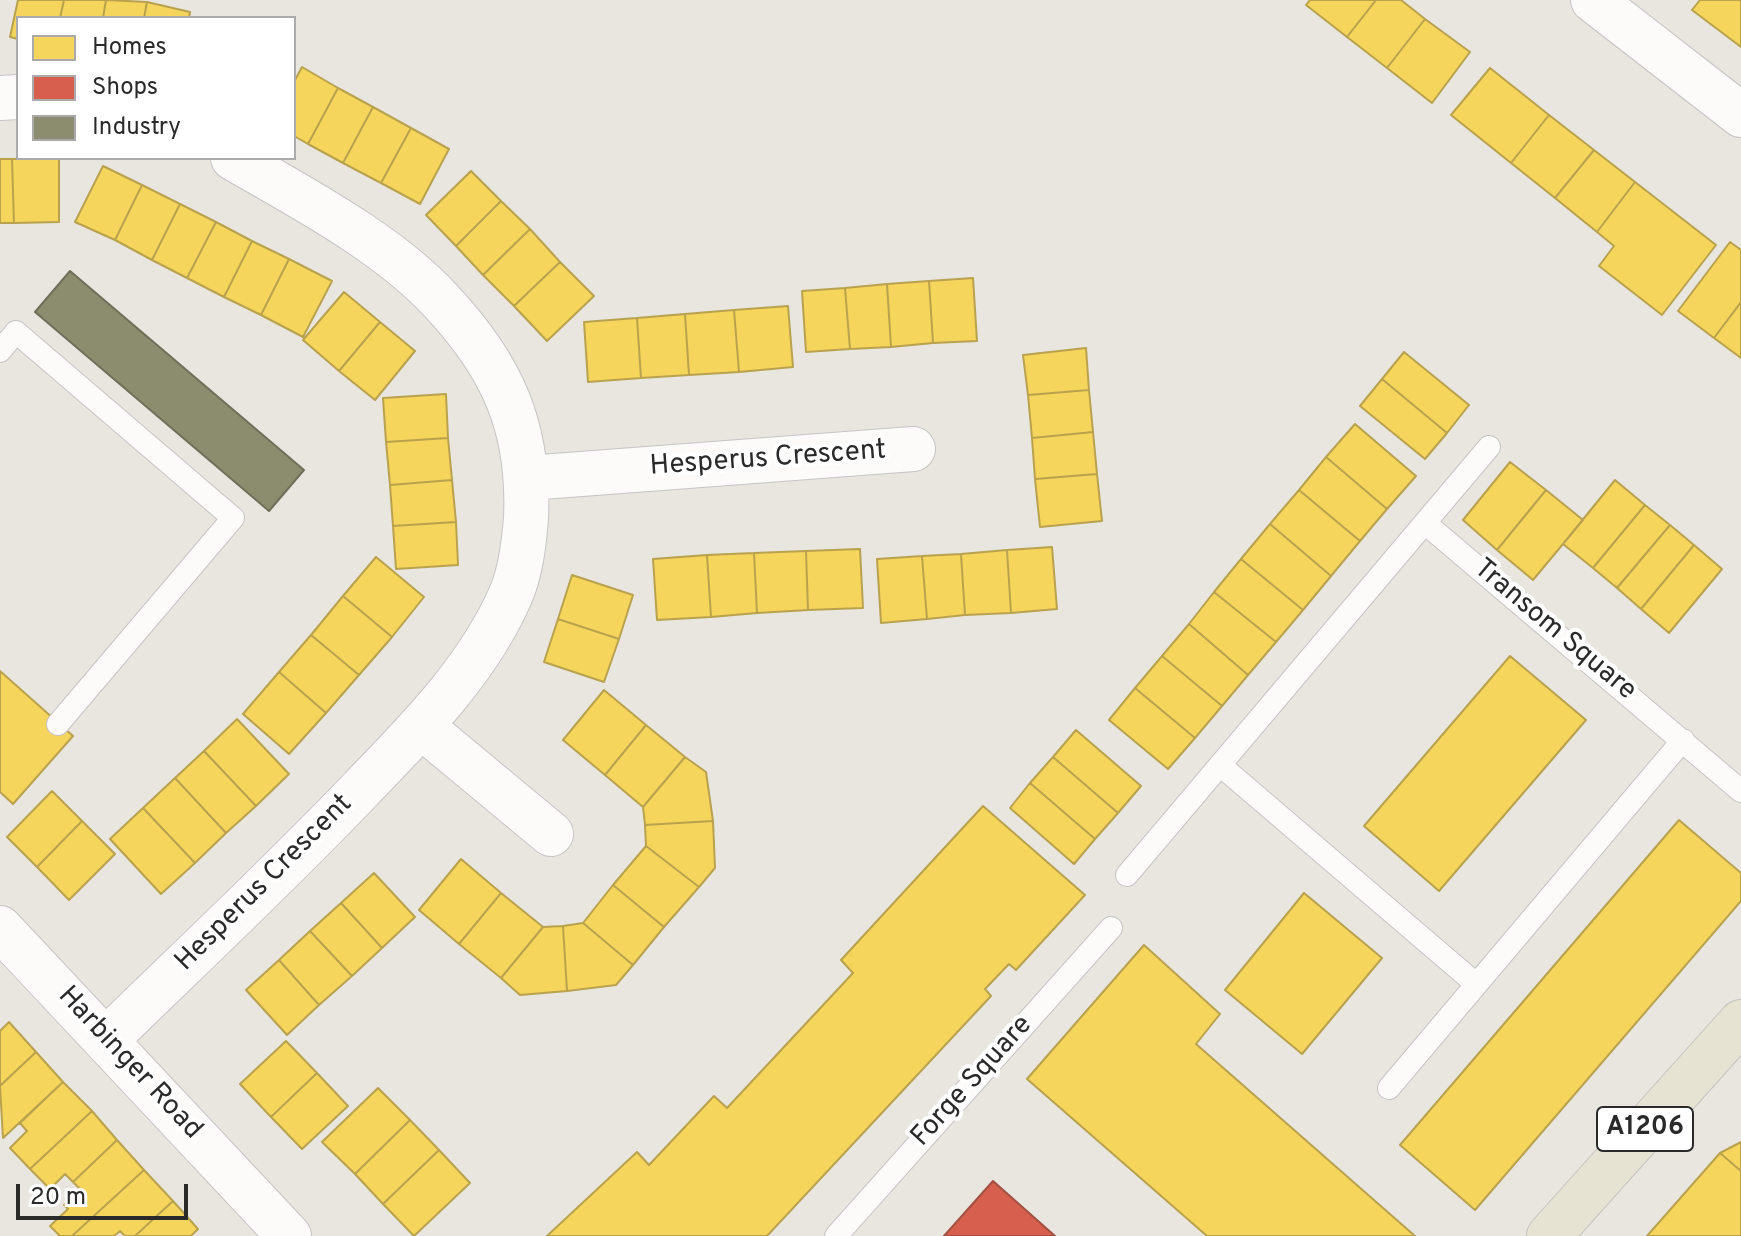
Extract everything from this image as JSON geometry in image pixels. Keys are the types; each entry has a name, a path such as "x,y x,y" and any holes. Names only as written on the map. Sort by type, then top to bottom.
{"main road":[{"name":"A1206","path":"1549,1236 1741,1022"}],"street":[{"path":"1593,0 1741,115"},
{"name":"Hesperus Crescent","path":"107,1039 325,826 421,726 481,646 511,593 524,543 528,478 518,422 495,368 440,299 373,245 236,160"},
{"name":"Hesperus Crescent","path":"528,478 913,449"},
{"path":"421,726 551,834"},
{"name":"Harbinger Road","path":"0,928 289,1236"}],"lane":[{"path":"0,351 16,332 233,518 58,724"},
{"path":"1127,875 1489,447"},
{"name":"Transom Square","path":"1425,523 1741,791"},
{"path":"1389,1088 1683,740"},
{"path":"1220,765 1476,984"},
{"name":"Forge Square","path":"836,1236 1111,928"}],"building: Homes":[{"path":"18,0 64,0 60,16 16,16 16,38 10,37"},
{"path":"64,0 106,0 103,16 60,16"},
{"path":"106,0 147,2 144,16 103,16"},
{"path":"1310,0 1376,0 1347,37 1306,5"},
{"path":"1376,0 1401,0 1425,19 1387,68 1347,37"},
{"path":"1700,0 1741,0 1741,47 1692,10"},
{"path":"147,2 190,12 189,16 144,16"},
{"path":"1425,19 1470,52 1432,103 1387,68"},
{"path":"302,67 338,88 308,144 296,137 296,78"},
{"path":"1490,68 1549,115 1511,163 1451,115"},
{"path":"338,88 373,107 343,163 308,144"},
{"path":"373,107 411,128 381,183 343,163"},
{"path":"1549,115 1594,150 1555,198 1511,163"},
{"path":"411,128 449,149 420,204 381,183"},
{"path":"1594,150 1635,182 1597,232 1555,198"},
{"path":"0,159 12,159 14,223 0,223"},
{"path":"12,159 59,160 59,222 14,223"},
{"path":"103,166 142,185 115,240 75,222"},
{"path":"471,171 501,201 456,246 426,215"},
{"path":"1635,182 1716,245 1662,315 1599,266 1614,246 1597,232"},
{"path":"142,185 180,204 152,260 115,240"},
{"path":"501,201 530,229 483,275 456,246"},
{"path":"180,204 216,222 187,278 152,260"},
{"path":"216,222 252,241 224,297 187,278"},
{"path":"530,229 560,262 514,306 483,275"},
{"path":"252,241 289,259 261,315 224,297"},
{"path":"1730,242 1741,250 1741,302 1714,338 1678,311"},
{"path":"289,259 332,281 303,337 261,315"},
{"path":"560,262 594,296 547,341 514,306"},
{"path":"973,278 977,341 933,343 929,281"},
{"path":"929,281 933,343 891,347 887,284"},
{"path":"887,284 891,347 850,349 845,288"},
{"path":"845,288 850,349 806,352 802,291"},
{"path":"344,292 380,322 339,371 303,340"},
{"path":"1741,302 1741,358 1714,338"},
{"path":"788,306 793,367 739,372 734,310"},
{"path":"734,310 739,372 689,375 685,314"},
{"path":"685,314 689,375 641,378 637,318"},
{"path":"637,318 641,378 588,382 584,322"},
{"path":"380,322 415,351 375,400 339,371"},
{"path":"1086,348 1089,390 1028,395 1023,355"},
{"path":"1404,352 1469,405 1447,433 1382,379"},
{"path":"1382,379 1447,433 1425,459 1360,406"},
{"path":"1089,390 1093,432 1032,438 1028,395"},
{"path":"446,394 448,438 386,442 383,398"},
{"path":"1355,424 1416,476 1387,509 1326,457"},
{"path":"1093,432 1097,474 1035,479 1032,438"},
{"path":"448,438 452,480 390,485 386,442"},
{"path":"1326,457 1387,509 1360,541 1299,490"},
{"path":"1510,462 1546,490 1497,550 1463,520"},
{"path":"1097,474 1102,521 1040,527 1035,479"},
{"path":"452,480 456,522 393,526 390,485"},
{"path":"1615,480 1645,505 1593,568 1563,544"},
{"path":"1299,490 1360,541 1331,576 1270,524"},
{"path":"1546,490 1583,520 1533,580 1497,550"},
{"path":"1645,505 1670,525 1617,588 1593,568"},
{"path":"456,522 458,565 396,569 393,526"},
{"path":"1270,524 1331,576 1303,610 1241,559"},
{"path":"1670,525 1694,545 1641,609 1617,588"},
{"path":"1694,545 1722,569 1669,633 1641,609"},
{"path":"1052,547 1057,609 1011,613 1007,550"},
{"path":"860,549 863,608 808,610 806,551"},
{"path":"1007,550 1011,613 965,615 961,554"},
{"path":"806,551 808,610 757,613 754,553"},
{"path":"754,553 757,613 711,617 707,555"},
{"path":"961,554 965,615 927,619 922,556"},
{"path":"707,555 711,617 657,620 653,559"},
{"path":"922,556 927,619 881,623 877,559"},
{"path":"376,557 424,597 392,637 343,596"},
{"path":"1241,559 1303,610 1276,642 1214,592"},
{"path":"572,575 633,595 619,639 558,619"},
{"path":"1214,592 1276,642 1248,675 1189,624"},
{"path":"343,596 392,637 359,675 311,635"},
{"path":"558,619 619,639 604,682 544,662"},
{"path":"1189,624 1248,675 1222,706 1162,656"},
{"path":"311,635 359,675 326,713 279,672"},
{"path":"1162,656 1222,706 1195,738 1135,688"},
{"path":"1510,656 1586,720 1439,891 1364,826"},
{"path":"0,671 73,736 13,804 0,792"},
{"path":"279,672 326,713 289,754 243,714"},
{"path":"1135,688 1195,738 1168,769 1109,720"},
{"path":"604,690 646,725 605,775 563,740"},
{"path":"237,719 289,774 256,806 204,751"},
{"path":"646,725 685,757 643,807 605,775"},
{"path":"1076,730 1141,786 1118,813 1053,757"},
{"path":"204,751 256,806 226,833 175,778"},
{"path":"685,757 706,772 713,821 645,825 643,807"},
{"path":"1053,757 1118,813 1095,839 1030,783"},
{"path":"175,778 226,833 195,863 143,808"},
{"path":"1030,783 1095,839 1074,864 1010,808"},
{"path":"52,791 82,821 37,867 7,837"},
{"path":"983,806 1085,895 1016,970 1009,964 985,989 991,996 767,1236 547,1236 637,1152 649,1165 714,1096 727,1108 853,973 841,960"},
{"path":"143,808 195,863 161,894 110,839"},
{"path":"1679,820 1741,873 1741,901 1475,1210 1400,1145"},
{"path":"82,821 115,854 69,900 37,867"},
{"path":"713,821 715,868 699,887 646,846 645,825"},
{"path":"646,846 699,887 664,927 613,885"},
{"path":"461,859 501,893 459,944 419,910"},
{"path":"374,873 415,917 382,948 341,903"},
{"path":"613,885 664,927 633,965 583,923"},
{"path":"501,893 543,927 501,978 459,944"},
{"path":"1304,893 1382,958 1302,1054 1225,990"},
{"path":"341,903 382,948 352,976 310,931"},
{"path":"583,923 633,965 616,985 567,991 563,926"},
{"path":"563,926 567,991 520,995 501,978 543,927"},
{"path":"310,931 352,976 319,1005 279,960"},
{"path":"1144,945 1220,1014 1196,1044 1415,1236 1207,1236 1027,1079"},
{"path":"279,960 319,1005 287,1035 246,990"},
{"path":"9,1022 36,1052 0,1086 0,1031"},
{"path":"286,1041 317,1073 271,1117 240,1084"},
{"path":"36,1052 63,1082 3,1138 0,1086"},
{"path":"317,1073 348,1106 302,1149 271,1117"},
{"path":"63,1082 92,1111 30,1169 10,1148 27,1131 20,1123"},
{"path":"378,1088 410,1120 355,1174 322,1142"},
{"path":"92,1111 117,1140 73,1182 65,1174 50,1189 30,1169"},
{"path":"410,1120 439,1150 383,1204 355,1174"},
{"path":"117,1140 144,1170 72,1236 60,1236 50,1226 68,1209 64,1205 81,1190 73,1182"},
{"path":"1741,1142 1741,1171 1720,1153"},
{"path":"439,1150 470,1183 414,1236 383,1204"},
{"path":"1720,1153 1741,1171 1741,1236 1647,1236"},
{"path":"144,1170 173,1201 135,1236 125,1236 120,1231 114,1236 72,1236"},
{"path":"173,1201 198,1229 191,1236 135,1236"}],"building: Shops":[{"path":"993,1181 1055,1236 944,1236"}],"building: Industry":[{"path":"70,271 304,470 269,511 35,312"}]}
